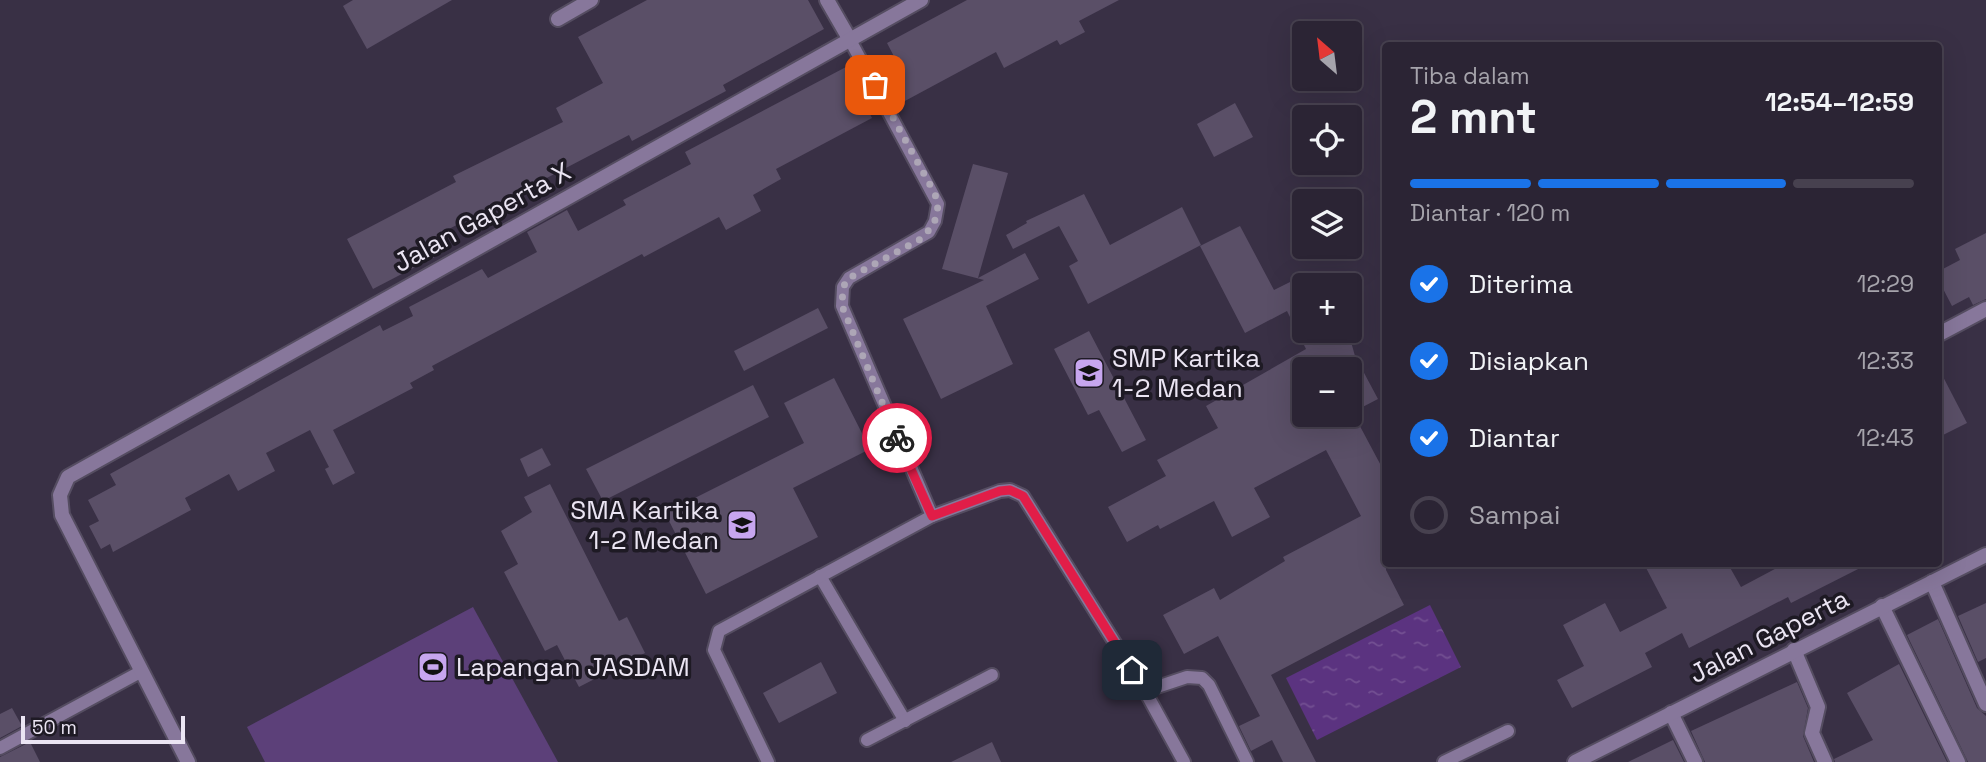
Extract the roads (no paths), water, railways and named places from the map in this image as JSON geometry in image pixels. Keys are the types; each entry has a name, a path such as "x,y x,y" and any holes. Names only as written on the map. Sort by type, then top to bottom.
{"street":[{"path":"558,19 591,0"},
{"path":"827,0 850,40"},
{"name":"Jalan Gaperta X","path":"142,671 62,515 60,495 68,477 921,0"},
{"path":"1942,332 1986,309"},
{"name":"Jalan Gaperta","path":"1575,762 1596,757 1671,713 1986,555"},
{"path":"1932,582 1986,704"},
{"path":"1882,606 1958,762"},
{"path":"1794,650 1818,707 1812,733 1825,762"},
{"path":"142,671 188,762"},
{"path":"1671,713 1695,762"}],"lane":[{"path":"850,40 934,192 939,211 929,232 849,278 841,297 842,306 932,516"},
{"path":"768,762 714,650 719,631 932,516 1000,491 1010,490 1023,496 1145,691 1184,762"},
{"path":"820,576 905,721"},
{"path":"0,748 142,671"},
{"path":"867,740 992,675"},
{"path":"1145,691 1187,677 1202,678 1209,685 1247,762"},
{"path":"1444,762 1508,731"}],"water":[{"path":"1430,605 1461,667 1317,740 1286,678"}],"place":[{"name":"SMP Kartika 1-2 Medan","path":"1089,373"},
{"name":"SMA Kartika 1-2 Medan","path":"742,525"},
{"name":"Lapangan JASDAM","path":"433,667"}]}
